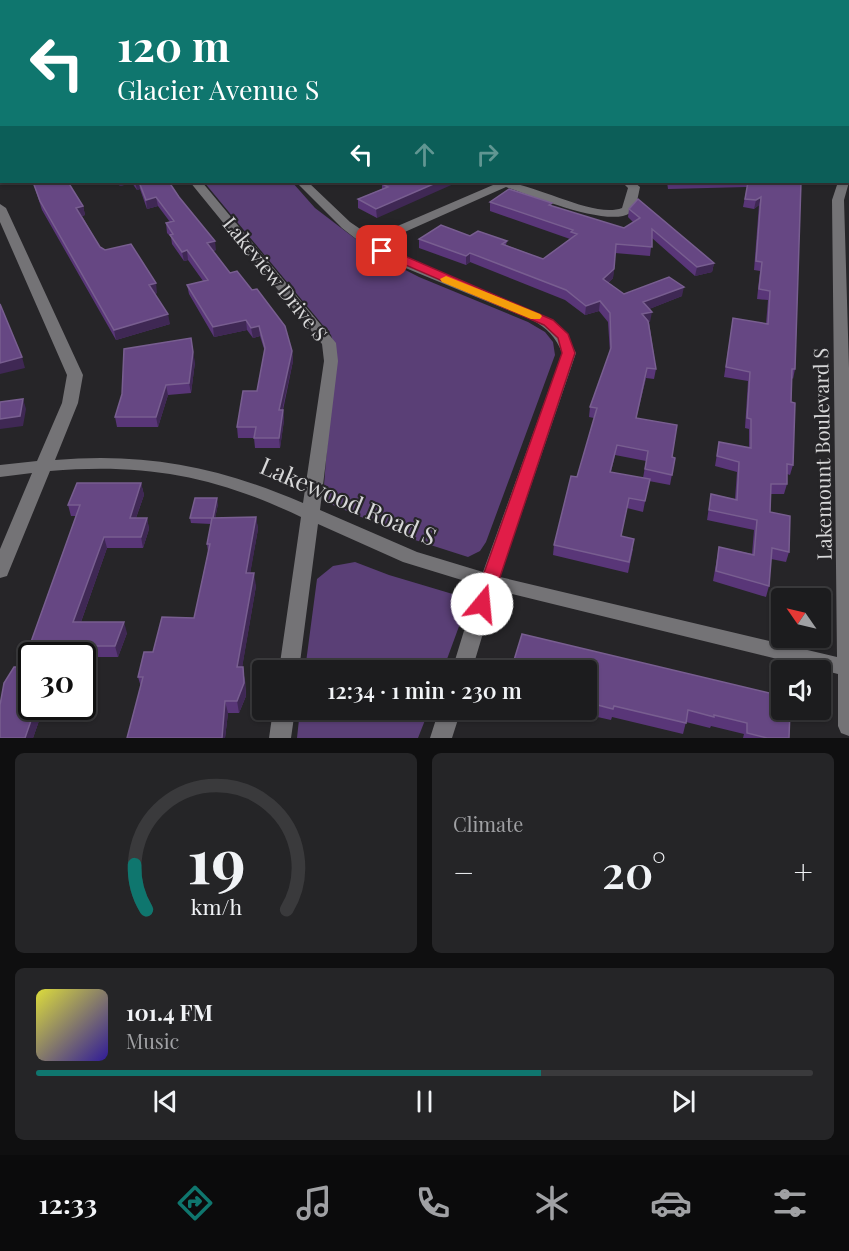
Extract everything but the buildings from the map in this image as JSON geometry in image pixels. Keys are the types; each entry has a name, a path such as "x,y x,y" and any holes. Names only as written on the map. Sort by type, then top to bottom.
{"street":[{"name":"Lakeview Drive S","path":"197,183 329,343 331,361 290,660"},
{"path":"303,183 346,225 369,243 396,259 548,322 564,337 569,353 489,582 465,660"},
{"path":"369,243 505,183"},
{"path":"510,183 592,210 615,213 624,212 629,207 634,187 628,183"},
{"name":"Lakemount Boulevard S","path":"843,183 838,200 844,245 849,726"},
{"path":"0,208 75,375 70,402 46,465 0,571"},
{"name":"Lakewood Road S","path":"0,471 46,465 114,462 152,464 201,472 250,487 372,544 489,582 847,668"},
{"path":"280,738 283,720"},
{"path":"441,738 447,720"}],"shaded area":[{"path":"205,183 293,183 315,208 378,256 419,277 528,322 545,332 553,342 555,355 486,542 480,551 468,557 415,540 333,505 326,498 324,485 335,348 331,335"},
{"path":"355,562 456,595 463,602 465,610 447,660 306,660 317,579 333,566"},
{"path":"299,720 425,720 418,738 297,738"}],"slow traffic":[{"path":"446,279 535,316"}],"route":[{"path":"382,251 396,259 548,322 564,337 569,353 482,604"}]}
